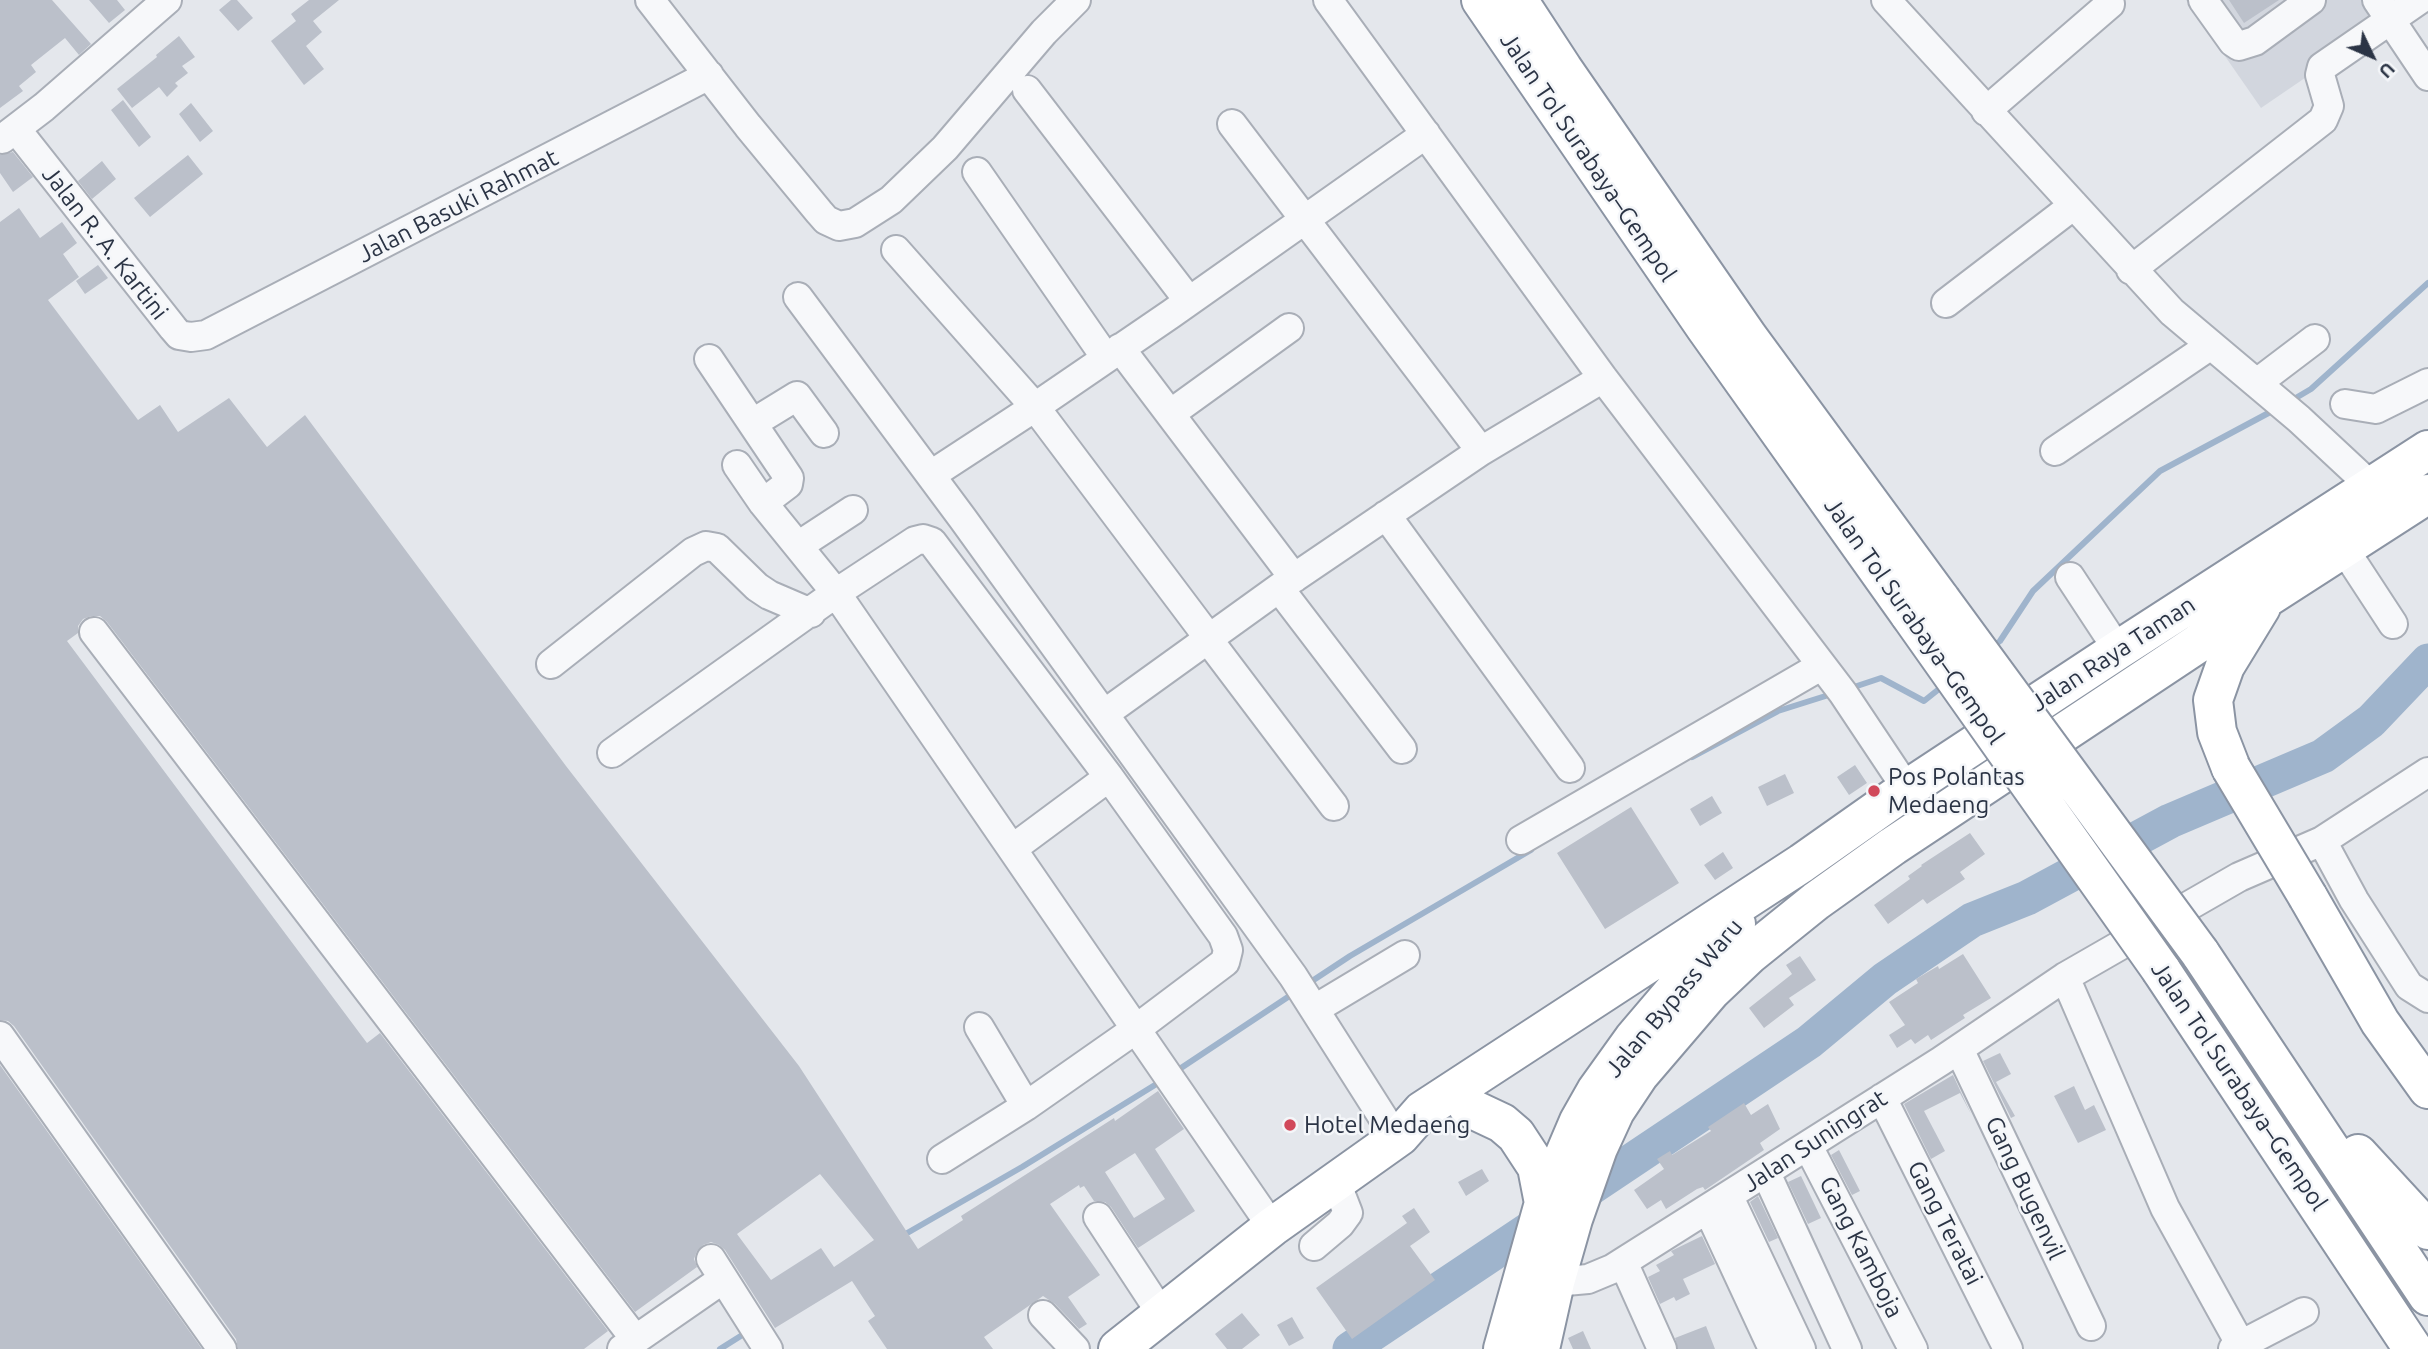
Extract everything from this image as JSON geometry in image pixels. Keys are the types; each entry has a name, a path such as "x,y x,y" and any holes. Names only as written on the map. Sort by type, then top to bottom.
{"highway":[{"name":"Jalan Tol Surabaya–Gempol","path":"1481,0 1705,327 2200,953 2428,1296"},
{"name":"Jalan Tol Surabaya–Gempol","path":"1518,0 1748,337 2161,970 2413,1349"},
{"name":"Jalan Raya Taman","path":"1802,863 1908,789 2118,650 2428,450"},
{"name":"Jalan Raya Taman","path":"1893,846 2267,597 2428,494"},
{"path":"2267,597 2225,666 2213,700 2217,732 2231,768 2380,1022 2428,1089"},
{"path":"1398,1137 1424,1132 1468,1107 1860,857 1877,848 1893,846"},
{"name":"Jalan Bypass Waru","path":"1506,1334 1543,1208 1579,1121 1596,1091 1749,955 1816,901 1893,846"},
{"path":"1118,1349 1272,1227 1398,1137 1422,1111 1802,863"},
{"name":"Jalan Bypass Waru","path":"1540,1349 1566,1242 1598,1147 1615,1111 1639,1075 1646,1046 1709,951 1802,863"},
{"path":"2255,1032 2343,1137 2428,1230"},
{"path":"1468,1107 1502,1123 1522,1143 1537,1167 1543,1208"},
{"path":"2343,1241 2382,1349"}],"street":[{"path":"8,134 44,107 167,0"},
{"path":"650,0 826,220 839,226 855,223 891,200 945,148 1044,32 1076,0"},
{"path":"1328,0 1603,378 1831,678 1908,789"},
{"path":"1886,0 2172,312 2299,419 2372,487"},
{"path":"2203,0 2233,42 2239,46 2255,41 2311,0"},
{"path":"2132,270 2323,120 2329,106 2320,75 2322,67 2384,9 2419,0"},
{"path":"1986,111 2110,4"},
{"path":"2384,9 2428,76"},
{"name":"Jalan Basuki Rahmat","path":"206,335 709,75"},
{"path":"1027,90 1189,301"},
{"path":"1231,124 1481,451"},
{"name":"Jalan R. A. Kartini","path":"8,134 179,335 206,335"},
{"path":"930,475 1035,407 1426,134"},
{"path":"977,172 1113,353 1170,414 1402,749"},
{"path":"1946,303 2074,205"},
{"path":"896,250 1035,407 1334,806"},
{"path":"798,298 1104,713 1305,995 1398,1137"},
{"path":"1170,414 1289,328"},
{"path":"2263,389 2315,339"},
{"path":"2055,451 2211,345"},
{"path":"709,359 789,478 788,484 763,503"},
{"path":"1104,713 1286,583 1481,451 1603,378"},
{"path":"2345,404 2376,409 2428,383"},
{"path":"753,424 797,397 824,433"},
{"path":"737,465 763,503 836,593 1272,1227"},
{"path":"798,546 853,510"},
{"path":"1386,515 1570,768"},
{"path":"612,753 836,593 915,541 923,539 932,542 1109,777 1223,936 1228,950 1225,962 1136,1029 1026,1106 942,1159"},
{"path":"551,664 693,552 706,546 717,548 757,587 811,613"},
{"path":"2344,549 2393,624"},
{"path":"2070,577 2118,650"},
{"path":"93,632 387,1012 628,1344 717,1269 768,1348"},
{"path":"1521,840 1831,678"},
{"name":"Jalan Suningrat","path":"1555,1282 1588,1279 1623,1262 1959,1049 2066,977 2239,877 2322,841 2428,772"},
{"path":"1012,849 1109,777"},
{"path":"2322,841 2354,900 2409,986 2428,998"},
{"path":"1305,995 1405,954"},
{"path":"2066,977 2165,1208 2239,1347 2304,1312"},
{"path":"979,1027 1026,1106"},
{"path":"0,1036 222,1349"},
{"name":"Gang Bugenvil","path":"1959,1049 2091,1326"},
{"name":"Gang Teratai","path":"1882,1098 2008,1349"},
{"name":"Gang Kamboja","path":"1808,1146 1913,1349"},
{"path":"1766,1173 1847,1349"},
{"path":"1314,1246 1340,1224 1348,1213 1336,1182"},
{"path":"1718,1203 1773,1349"},
{"path":"1718,1203 1801,1349"},
{"path":"1098,1217 1161,1313"},
{"path":"1623,1262 1662,1349"},
{"path":"1043,1315 1075,1349"}],"shaded area":[{"path":"2186,0 2419,0 2261,108"}],"building":[{"path":"0,0 52,0 91,44 79,55 65,38 31,65 36,72 19,86 23,91 0,108"},
{"path":"89,0 117,0 125,10 109,23"},
{"path":"231,0 237,0 253,18 238,31 219,10"},
{"path":"309,0 339,0 313,21 322,32 306,46 324,69 304,85 271,41 296,21 291,14"},
{"path":"2229,0 2279,0 2244,23"},
{"path":"179,36 195,57 182,66 188,73 175,83 178,86 167,97 159,87 132,108 117,89"},
{"path":"123,100 151,137 139,147 111,110"},
{"path":"191,103 213,131 200,142 179,114"},
{"path":"13,152 33,177 13,192 0,173 0,155"},
{"path":"188,155 203,174 150,217 134,198"},
{"path":"102,161 116,179 92,199 78,181"},
{"path":"19,208 40,238 62,222 77,243 63,254 79,277 48,300 138,420 160,405 178,432 229,398 267,447 305,415 566,766 799,1066 918,1249 963,1220 961,1216 1114,1118 1115,1121 1158,1091 1184,1129 1155,1149 1195,1211 1138,1248 1111,1207 1105,1202 1094,1201 1084,1186 1080,1188 1079,1185 1050,1204 1100,1275 1068,1297 1087,1324 1079,1329 1055,1304 1043,1296 984,1337 993,1349 887,1349 868,1321 875,1316 852,1281 775,1328 725,1250 711,1242 697,1251 694,1259 697,1267 635,1312 107,622 100,616 91,616 83,619 78,626 78,633 67,641 367,1043 380,1033 608,1331 584,1349 238,1349 236,1339 14,1026 8,1021 0,1020 0,222","holes":["1135,1153 1165,1199 1134,1218 1105,1172","820,1174 874,1240 834,1267 821,1248 771,1280 737,1234"]},
{"path":"98,265 108,278 85,294 76,281"},
{"path":"1855,765 1867,783 1849,795 1837,777"},
{"path":"1785,774 1794,793 1767,806 1758,787"},
{"path":"1712,796 1722,813 1700,826 1690,809"},
{"path":"1631,807 1679,883 1605,929 1557,853"},
{"path":"1970,833 1985,854 1960,872 1965,879 1927,904 1923,899 1888,924 1874,905 1910,879 1908,876 1921,865"},
{"path":"1723,852 1733,868 1715,880 1704,865"},
{"path":"1963,954 1991,998 1963,1015 1965,1018 1931,1040 1928,1035 1915,1044 1911,1039 1897,1048 1889,1035 1905,1025 1889,1002 1918,983 1916,979"},
{"path":"1800,956 1816,980 1789,998 1794,1005 1764,1028 1749,1008 1792,974 1786,965"},
{"path":"2000,1053 2011,1074 1996,1082 2015,1116 2011,1118 1983,1061"},
{"path":"0,1065 202,1349 0,1349"},
{"path":"1953,1075 1971,1114 1960,1093 1924,1111 1945,1151 1931,1159 1904,1104"},
{"path":"2074,1086 2085,1110 2094,1105 2106,1130 2078,1143 2054,1096"},
{"path":"1744,1103 1751,1115 1768,1104 1780,1129 1760,1143 1764,1150 1705,1190 1703,1187 1697,1189 1666,1209 1661,1200 1647,1209 1634,1190 1664,1169 1657,1159 1670,1151 1672,1155 1711,1131 1708,1127"},
{"path":"1839,1150 1860,1191 1852,1195 1831,1155"},
{"path":"1482,1169 1489,1181 1466,1196 1458,1182"},
{"path":"1801,1176 1821,1218 1808,1224 1788,1182"},
{"path":"1758,1196 1778,1238 1769,1242 1750,1202"},
{"path":"1414,1208 1430,1232 1410,1246 1435,1280 1352,1339 1316,1288 1407,1223 1402,1216"},
{"path":"1702,1236 1715,1264 1683,1279 1690,1294 1676,1301 1674,1297 1660,1304 1648,1277 1660,1271 1656,1265 1674,1255 1671,1251"},
{"path":"1242,1313 1260,1335 1242,1349 1227,1349 1215,1334"},
{"path":"1292,1317 1304,1338 1289,1346 1277,1325"},
{"path":"1706,1326 1715,1349 1678,1349 1675,1338"},
{"path":"1583,1331 1591,1349 1573,1349 1568,1338"}],"waterway":[{"path":"2289,402 2311,389 2428,283"},
{"path":"1991,648 2000,641 2033,591 2160,471 2276,409"},
{"path":"1350,1349 1809,1042 1885,979 1972,920 2027,898 2170,821 2323,756 2371,721 2428,661"},
{"path":"1848,689 1881,678 1924,701 1944,685"},
{"path":"1692,757 1778,711 1835,693"},
{"path":"1306,985 1350,956 1531,850"},
{"path":"1175,1072 1294,993"},
{"path":"902,1236 1022,1167 1163,1080"},
{"path":"720,1349 747,1332"}],"place":[{"name":"Pos Polantas Medaeng","path":"1874,791"},
{"name":"Hotel Medaeng","path":"1290,1125"}]}
